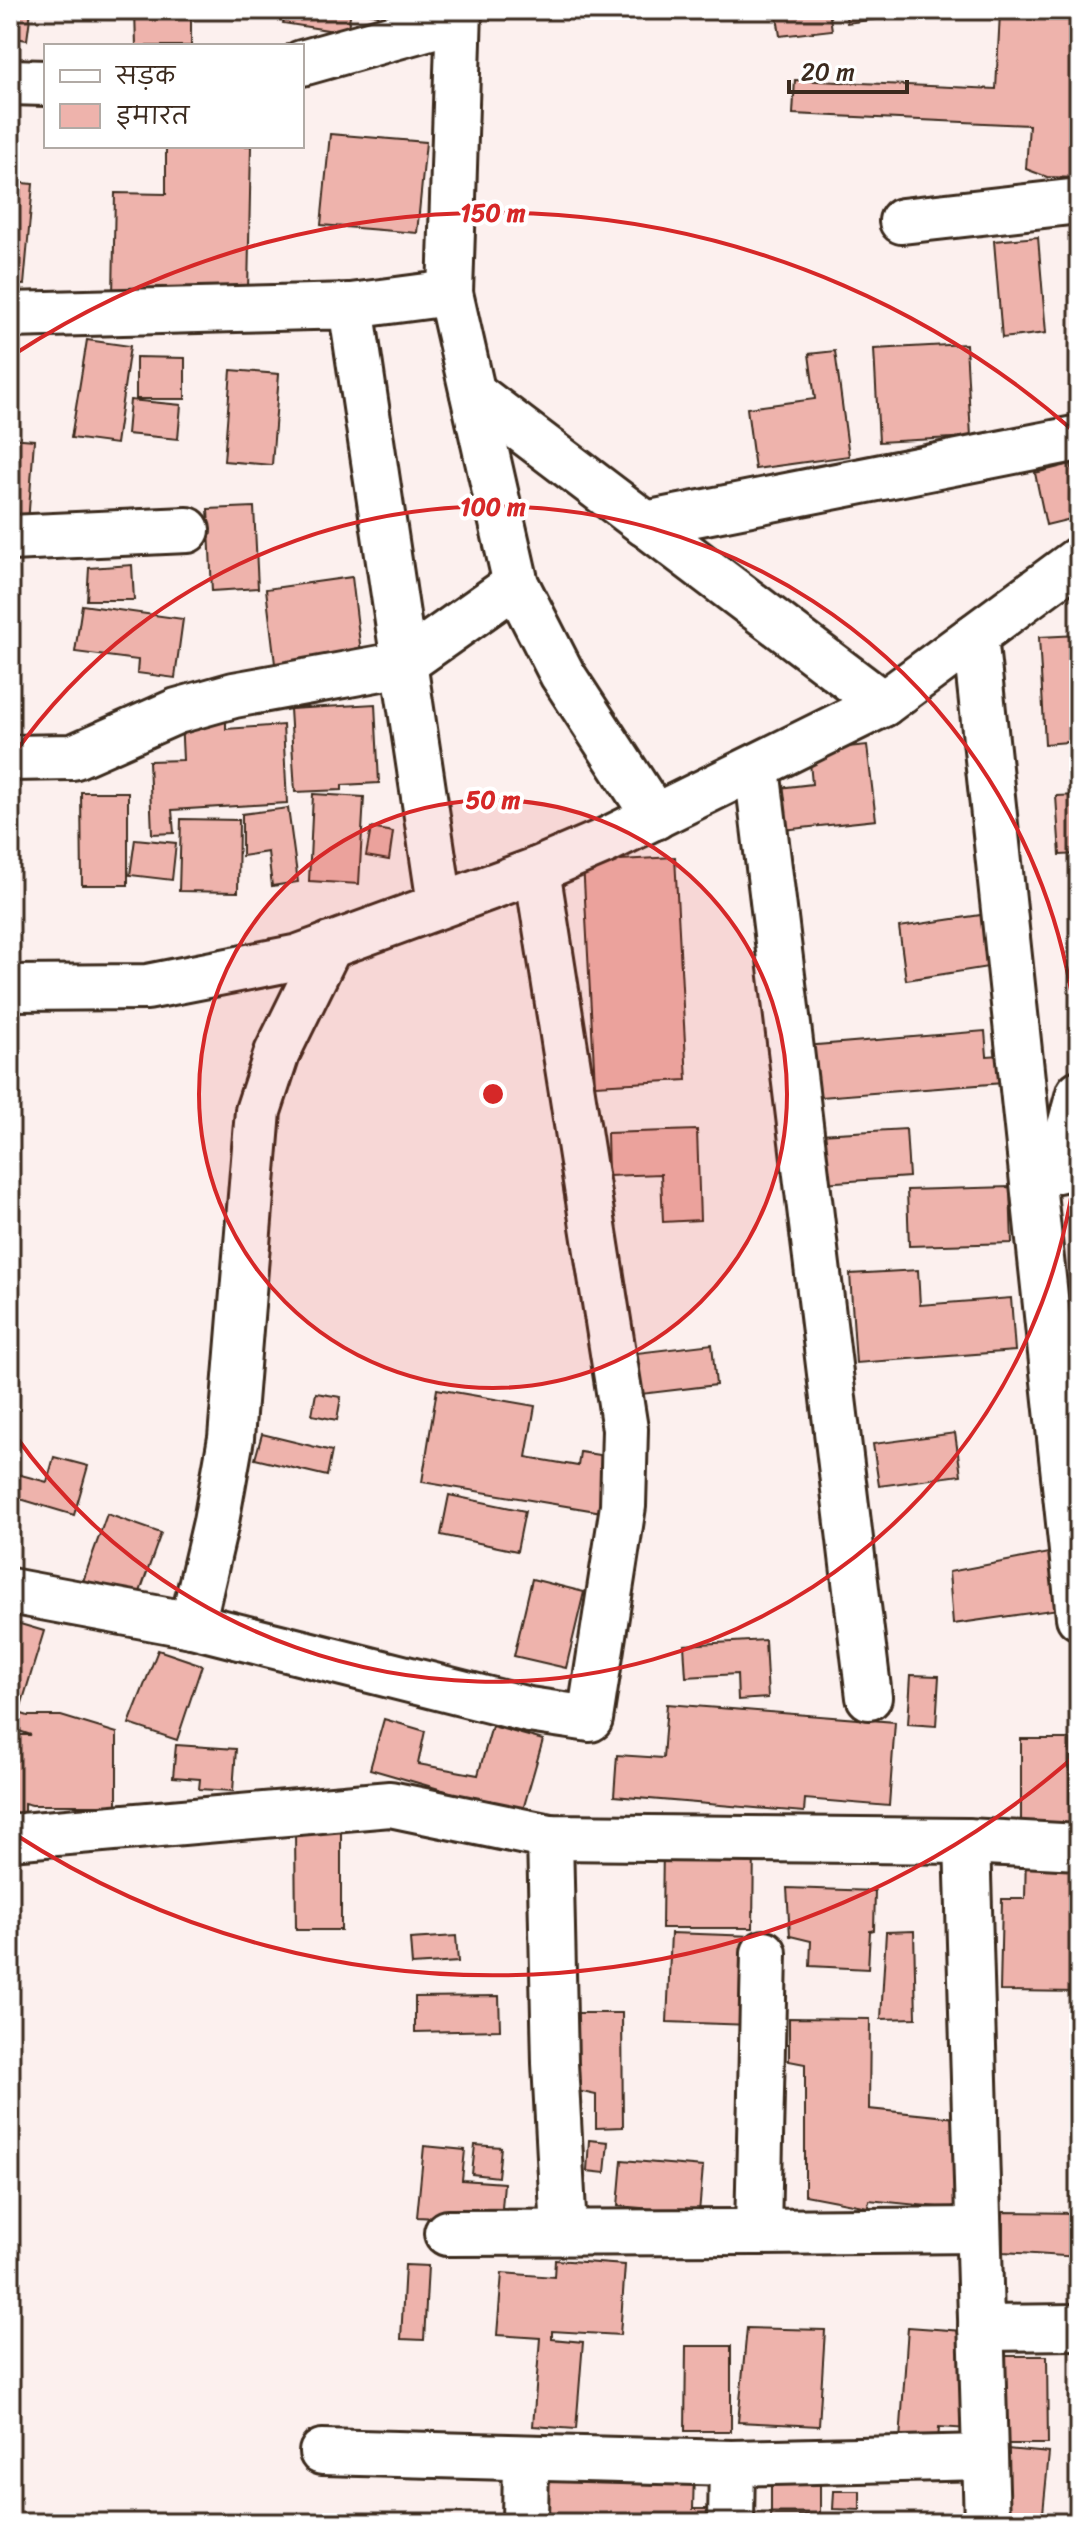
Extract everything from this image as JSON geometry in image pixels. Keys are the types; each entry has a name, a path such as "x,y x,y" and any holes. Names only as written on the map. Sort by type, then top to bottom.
{"street":[{"path":"304,62 458,14 450,293 516,584 562,674 655,817"},
{"path":"10,82 44,83"},
{"path":"902,221 1079,201"},
{"path":"10,315 351,306 450,293"},
{"path":"351,306 440,904"},
{"path":"473,393 883,704"},
{"path":"645,524 1079,438"},
{"path":"10,538 187,530"},
{"path":"10,988 147,987 299,957 537,870 655,817 883,704 1079,559"},
{"path":"10,758 73,757 177,711 234,695 403,664 516,584"},
{"path":"975,636 1057,1172 1079,1617"},
{"path":"757,768 869,1697"},
{"path":"10,1591 192,1625 529,1710 590,1719 623,1506 625,1429 537,870"},
{"path":"192,1625 216,1522 231,1438 258,1111 277,1053 330,945"},
{"path":"1057,1172 1079,1093"},
{"path":"10,1837 390,1804 550,1837 967,1841 1079,1847"},
{"path":"550,1837 555,2063 564,2232"},
{"path":"967,1841 987,2523"},
{"path":"758,2232 764,1953"},
{"path":"447,2233 978,2230"},
{"path":"981,2328 1079,2327"},
{"path":"322,2452 732,2463 985,2457"},
{"path":"525,2523 526,2458"},
{"path":"731,2523 732,2463"}],"building":[{"path":"10,10 31,10 27,40 10,37"},
{"path":"135,10 191,10 191,44 136,44"},
{"path":"286,10 351,10 347,33 283,23"},
{"path":"351,10 379,10 378,15"},
{"path":"776,10 829,10 832,30 780,36"},
{"path":"845,10 901,10 902,16 847,23"},
{"path":"992,10 1039,10 1037,14 1079,17 1079,178 1047,177 1026,169 1029,125 793,114 795,80 996,89 1000,13"},
{"path":"330,134 426,142 417,233 321,225"},
{"path":"251,148 248,291 113,295 115,193 166,194 166,149"},
{"path":"10,182 33,184 24,285 10,284"},
{"path":"1038,237 1046,333 1002,338 994,241"},
{"path":"87,340 130,346 116,444 71,438"},
{"path":"966,344 971,437 879,442 874,349"},
{"path":"835,351 849,456 755,469 747,408 815,399 809,354"},
{"path":"136,357 185,358 185,399 136,399"},
{"path":"231,370 279,374 272,465 224,461"},
{"path":"130,400 181,405 178,439 127,434"},
{"path":"10,438 34,440 28,524 10,523"},
{"path":"1071,464 1079,499 1079,517 1046,525 1035,473"},
{"path":"254,507 258,588 212,591 208,509"},
{"path":"132,565 134,600 87,600 89,568"},
{"path":"352,577 362,661 276,672 266,589"},
{"path":"82,605 183,619 175,678 137,673 138,660 75,652"},
{"path":"1079,635 1079,741 1045,744 1039,637"},
{"path":"375,704 379,783 342,785 342,790 295,792 290,709"},
{"path":"226,716 226,729 283,725 287,803 172,810 174,833 152,834 149,761 183,760 181,719"},
{"path":"867,745 876,820 783,830 779,788 812,784 809,751"},
{"path":"81,792 128,792 128,885 82,885"},
{"path":"313,794 364,797 359,884 309,881"},
{"path":"1079,795 1079,854 1060,855 1056,796"},
{"path":"288,808 298,882 272,886 268,852 242,856 242,814"},
{"path":"181,819 239,820 238,892 179,891"},
{"path":"371,828 393,832 389,860 366,856"},
{"path":"135,839 176,843 172,880 130,875"},
{"path":"675,857 687,1080 595,1085 583,862"},
{"path":"981,915 988,967 906,980 899,927"},
{"path":"985,1031 987,1056 1001,1055 1003,1083 808,1098 805,1046"},
{"path":"906,1129 909,1177 822,1183 820,1134"},
{"path":"697,1130 700,1220 663,1222 661,1174 608,1176 607,1133"},
{"path":"1079,1181 1079,1234 1073,1182"},
{"path":"1010,1187 1012,1243 909,1246 907,1190"},
{"path":"918,1270 920,1305 1011,1298 1015,1351 856,1363 850,1274"},
{"path":"712,1344 716,1385 633,1395 628,1354"},
{"path":"437,1389 535,1406 526,1457 578,1466 580,1452 618,1458 608,1513 422,1482"},
{"path":"316,1393 341,1397 337,1420 312,1415"},
{"path":"955,1433 961,1475 879,1486 873,1444"},
{"path":"262,1434 332,1451 327,1476 255,1459"},
{"path":"54,1457 88,1466 74,1515 10,1496 10,1472 47,1482"},
{"path":"449,1495 525,1511 517,1551 441,1535"},
{"path":"107,1514 161,1533 135,1606 81,1587"},
{"path":"1049,1553 1059,1609 953,1624 949,1572"},
{"path":"532,1579 584,1592 566,1668 514,1656"},
{"path":"10,1621 44,1631 19,1713 61,1716 117,1733 117,1805 24,1803 24,1815 10,1815 10,1735 31,1735 10,1728"},
{"path":"765,1640 768,1698 738,1700 737,1674 686,1677 684,1645"},
{"path":"158,1650 202,1665 177,1740 129,1724"},
{"path":"911,1675 939,1676 936,1726 908,1724"},
{"path":"667,1704 895,1722 889,1806 805,1799 804,1812 614,1796 617,1755 663,1758"},
{"path":"384,1719 425,1731 418,1764 478,1775 492,1726 543,1740 522,1813 370,1769"},
{"path":"1021,1739 1070,1739 1070,1823 1021,1823"},
{"path":"176,1745 236,1749 233,1791 199,1789 200,1779 173,1777"},
{"path":"295,1831 341,1831 341,1930 296,1930"},
{"path":"663,1842 754,1843 753,1928 662,1928"},
{"path":"1026,1852 1079,1853 1079,1992 1000,1991 1002,1899 1025,1899"},
{"path":"787,1888 875,1891 874,1930 870,1931 868,1969 810,1966 811,1941 790,1936"},
{"path":"914,1931 916,2018 881,2019 886,1932"},
{"path":"671,1933 754,1936 751,2025 667,2022"},
{"path":"456,1936 458,1962 412,1965 410,1939"},
{"path":"499,1996 500,2030 415,2032 415,1997"},
{"path":"572,2013 622,2013 623,2127 596,2128 596,2095 573,2090"},
{"path":"789,2018 870,2019 869,2109 966,2119 957,2209 869,2200 868,2207 805,2195 805,2064 789,2061"},
{"path":"589,2140 608,2142 605,2173 587,2171"},
{"path":"475,2145 501,2147 498,2177 472,2174"},
{"path":"424,2146 465,2150 462,2180 504,2183 501,2221 417,2217"},
{"path":"622,2160 703,2167 699,2213 618,2206"},
{"path":"1003,2212 1079,2213 1079,2257 1003,2252"},
{"path":"555,2260 625,2265 620,2335 552,2331 552,2339 583,2342 576,2429 533,2426 540,2338 497,2335 502,2273 554,2277"},
{"path":"405,2265 428,2266 424,2340 401,2339"},
{"path":"908,2327 977,2332 969,2429 939,2427 938,2442 900,2440"},
{"path":"747,2328 825,2330 819,2426 738,2422"},
{"path":"686,2346 731,2346 731,2431 685,2431"},
{"path":"1004,2356 1047,2356 1048,2444 1004,2444"},
{"path":"1007,2449 1049,2453 1042,2523 999,2523"},
{"path":"546,2469 694,2472 693,2509 721,2509 721,2523 544,2523"},
{"path":"771,2471 820,2471 820,2515 771,2515"},
{"path":"834,2491 860,2491 860,2510 833,2509"}]}
